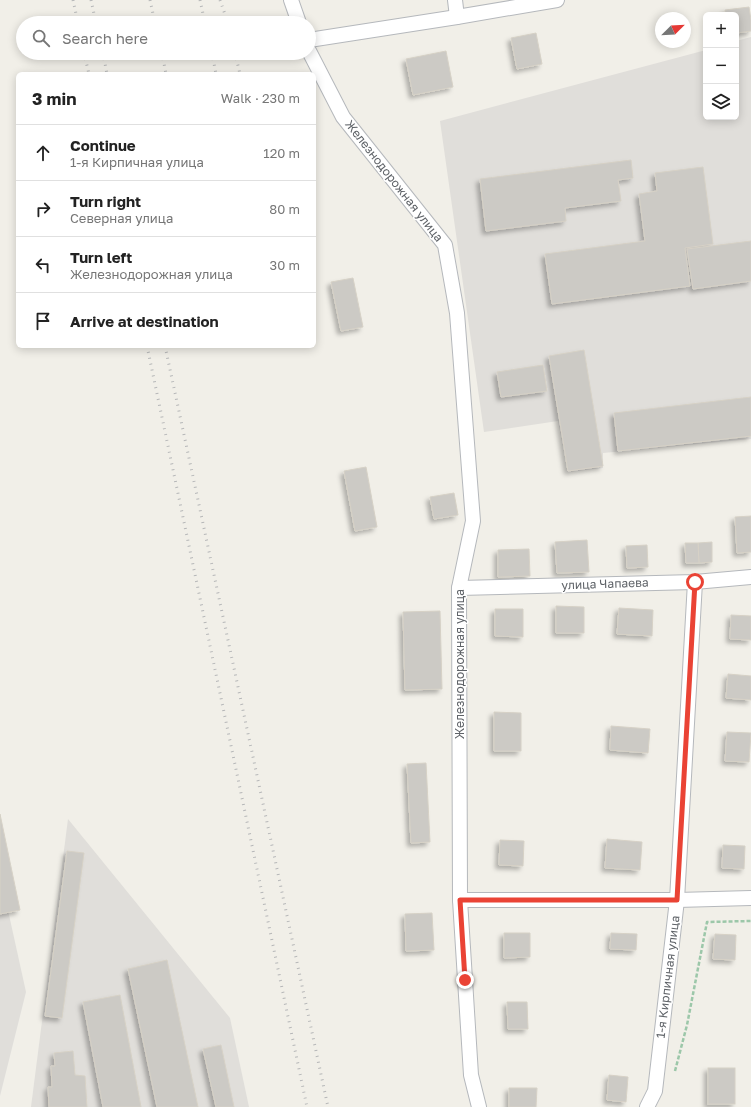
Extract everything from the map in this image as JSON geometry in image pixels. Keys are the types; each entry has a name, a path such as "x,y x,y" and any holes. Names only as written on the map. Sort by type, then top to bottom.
{"street":[{"path":"292,0 296,16"},
{"path":"455,0 457,18"},
{"path":"316,39 457,18 557,0"},
{"name":"Железнодорожная улица","path":"314,60 343,117 444,245 457,313 473,520 458,588 460,900 471,1075 478,1107"},
{"name":"улица Чапаева","path":"458,588 695,582 751,577"},
{"name":"1-я Кирпичная улица","path":"647,1107 655,1092 677,900 695,582"},
{"path":"460,900 677,900 751,898"}],"path":[{"path":"674,1076 687,1025 707,922 751,921"}],"shaded area":[{"path":"751,37 751,439 603,453 603,468 568,472 558,421 484,432 440,121 703,51 703,120 739,120 739,40"},
{"path":"68,819 230,1018 249,1107 31,1107"},
{"path":"0,874 26,992 0,1096"}],"building":[{"path":"749,7 751,31 739,33 739,12 725,12 725,10"},
{"path":"536,33 542,64 517,69 511,38"},
{"path":"446,51 453,87 413,95 406,59"},
{"path":"631,160 633,178 618,180 621,201 565,208 566,221 486,231 480,179"},
{"path":"703,167 713,244 685,248 690,286 552,304 545,254 645,241 639,194 657,191 655,173"},
{"path":"751,241 751,281 693,289 687,249"},
{"path":"353,278 363,327 341,331 331,282"},
{"path":"584,350 603,466 568,471 549,356"},
{"path":"543,365 547,391 501,397 497,372"},
{"path":"751,397 751,436 618,451 614,413"},
{"path":"366,467 377,527 355,531 344,471"},
{"path":"454,493 458,515 434,519 430,497"},
{"path":"751,516 751,552 737,553 735,517"},
{"path":"587,540 589,572 557,573 555,542"},
{"path":"712,542 712,562 699,563 698,543"},
{"path":"685,543 698,543 699,563 686,563"},
{"path":"647,545 648,567 627,568 626,546"},
{"path":"529,549 530,576 498,577 498,550"},
{"path":"556,606 584,607 584,633 556,633"},
{"path":"619,608 653,610 652,636 617,634"},
{"path":"495,609 523,609 523,637 495,636"},
{"path":"440,611 442,689 405,690 403,612"},
{"path":"731,615 751,616 751,640 730,639"},
{"path":"728,674 751,676 751,700 726,698"},
{"path":"494,712 521,713 521,751 494,751"},
{"path":"611,726 650,729 648,753 610,750"},
{"path":"727,732 751,733 749,762 725,761"},
{"path":"426,763 430,842 411,843 407,764"},
{"path":"0,814 20,910 0,914"},
{"path":"607,839 642,842 640,870 605,868"},
{"path":"500,840 524,841 523,866 499,865"},
{"path":"723,845 745,846 744,869 722,868"},
{"path":"67,851 84,853 62,1018 45,1016"},
{"path":"432,913 434,950 406,951 405,914"},
{"path":"504,933 530,933 530,957 504,958"},
{"path":"611,933 637,934 636,950 610,949"},
{"path":"715,934 736,935 735,960 713,959"},
{"path":"167,960 198,1107 157,1107 128,969"},
{"path":"120,995 141,1107 103,1107 83,1002"},
{"path":"507,1002 527,1002 528,1029 508,1029"},
{"path":"221,1045 234,1107 216,1107 203,1049"},
{"path":"73,1051 75,1075 85,1076 87,1107 49,1107 48,1087 52,1087 51,1066 55,1066 54,1053"},
{"path":"708,1068 735,1068 735,1104 708,1104"},
{"path":"609,1075 628,1077 626,1102 607,1100"},
{"path":"509,1088 537,1088 536,1107 509,1107"}],"railway":[{"path":"73,0 76,16"},
{"path":"91,0 94,16"},
{"path":"150,0 153,16"},
{"path":"200,0 203,16"},
{"path":"220,0 226,16"},
{"path":"86,60 89,72"},
{"path":"104,60 107,72"},
{"path":"163,60 166,72"},
{"path":"213,60 216,72"},
{"path":"237,60 240,72"},
{"path":"147,348 307,1107"},
{"path":"165,348 328,1107"}],"route":[{"path":"465,980 460,900 677,900 695,582"}]}
